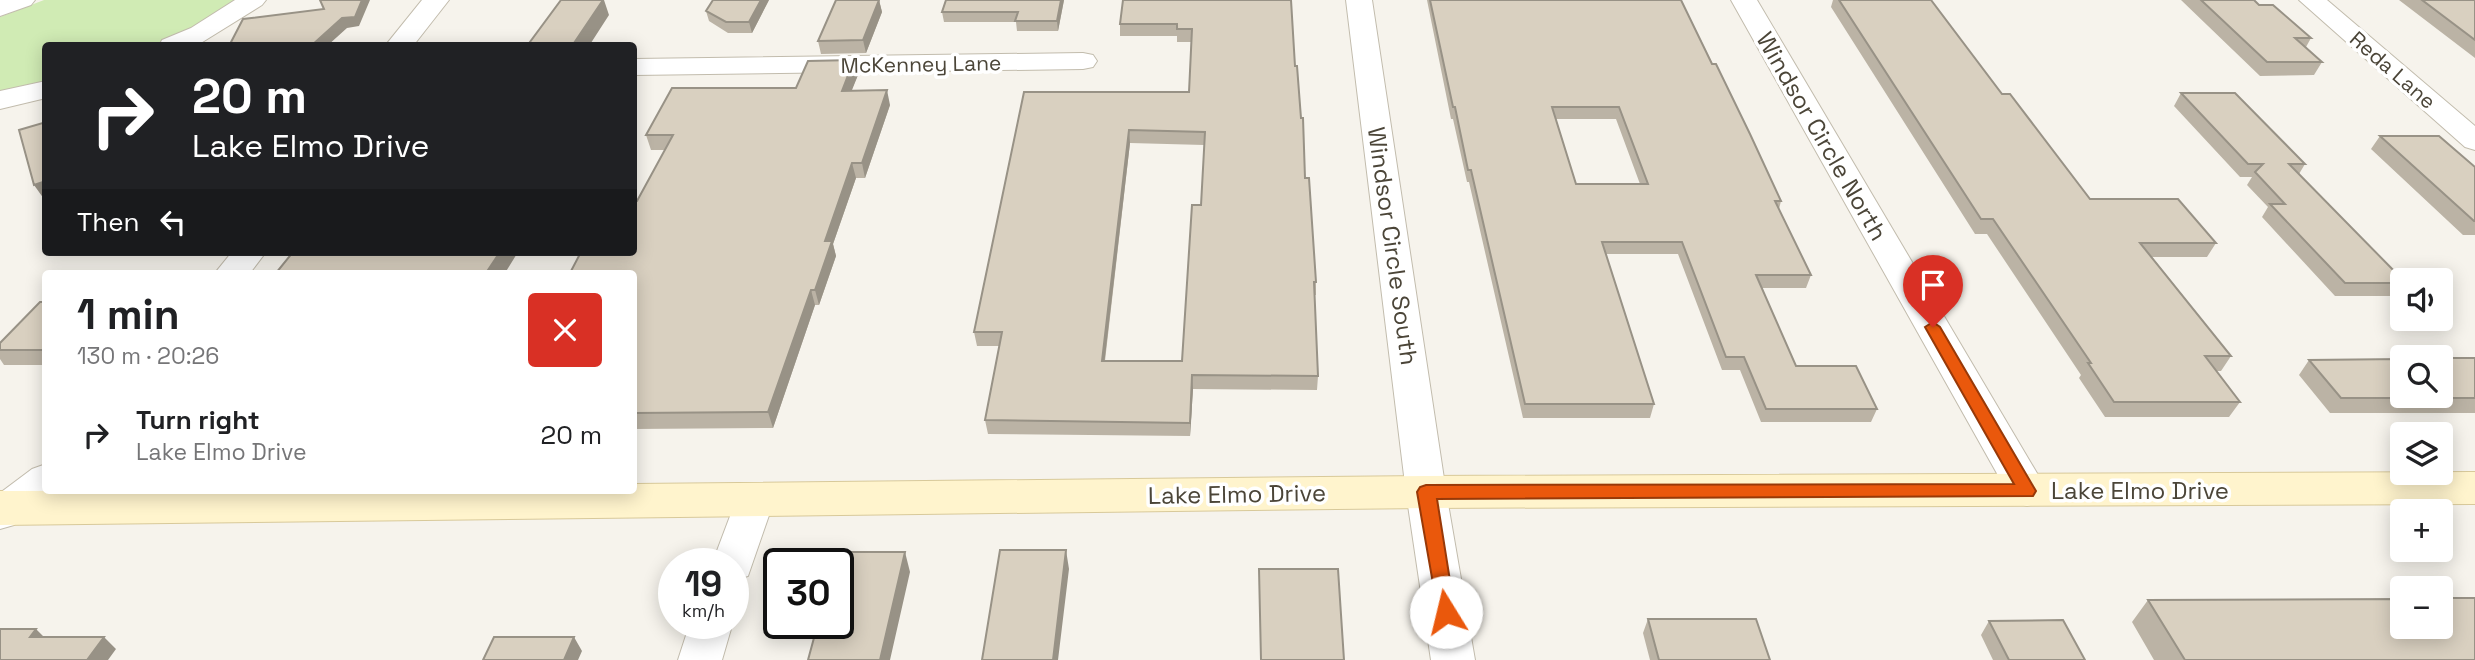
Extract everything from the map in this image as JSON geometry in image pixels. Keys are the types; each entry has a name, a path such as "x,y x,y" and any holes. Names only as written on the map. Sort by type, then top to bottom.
{"main road":[{"name":"Lake Elmo Drive","path":"3,510 755,498 1426,492 2475,488"}],"street":[{"path":"0,8 22,0"},
{"path":"181,42 200,34 253,0"},
{"path":"401,42 436,0"},
{"name":"Windsor Circle South","path":"1359,0 1426,492 1453,660"},
{"name":"Windsor Circle North","path":"1744,0 2027,491"},
{"name":"Reda Lane","path":"2312,0 2475,141"},
{"name":"McKenney Lane","path":"637,67 1083,61"},
{"path":"0,100 42,90"},
{"path":"235,270 247,256"},
{"path":"3,510 42,482"},
{"path":"738,548 755,498"},
{"path":"700,660 707,639"}],"green space":[{"path":"44,0 245,0 171,42 42,42 42,84 0,92 0,17"}],"building":[{"path":"320,0 362,0 355,17 342,18 315,42 231,42 243,19 324,9"},
{"path":"561,0 603,0 575,42 530,42"},
{"path":"713,0 761,0 749,22 726,22 706,11"},
{"path":"836,0 879,0 863,40 818,41"},
{"path":"946,0 1061,0 1057,21 1015,21 1018,12 942,12"},
{"path":"1123,0 1291,0 1295,66 1303,118 1305,178 1309,178 1316,282 1318,376 1192,375 1190,423 985,420 1002,332 974,332 1024,92 1189,92 1192,29 1177,29 1177,24 1120,24","holes":["1129,130 1205,132 1201,205 1192,205 1182,361 1102,361"]},
{"path":"1430,0 1681,0 1750,134 1781,201 1775,201 1811,275 1756,275 1796,366 1856,366 1877,409 1766,409 1744,357 1726,357 1682,242 1602,242 1654,404 1525,404 1471,170 1468,170","holes":["1552,107 1619,107 1648,184 1576,184"]},
{"path":"1839,0 1931,0 2002,94 2010,94 2090,199 2178,199 2216,243 2140,243 2231,356 2205,356 2240,402 2114,402 2088,363 2091,363 1993,219 1981,219"},
{"path":"2201,0 2254,0 2259,5 2273,5 2311,38 2295,38 2322,62 2267,62"},
{"path":"2422,0 2475,0 2475,40"},
{"path":"854,60 842,91 887,90 862,163 852,163 825,241 832,241 815,290 811,290 768,412 637,413 637,270 572,270 579,256 637,256 637,201 673,135 646,135 672,88 796,88 808,61"},
{"path":"2181,93 2235,93 2305,164 2289,164 2391,268 2390,283 2345,283 2270,204 2285,204 2255,172 2263,164 2248,164"},
{"path":"42,123 42,182 34,185 19,130"},
{"path":"2380,136 2439,136 2475,167 2475,221 2474,221"},
{"path":"290,256 497,256 488,270 278,270"},
{"path":"42,302 42,350 0,350 0,343"},
{"path":"2453,358 2475,358 2475,398 2453,398"},
{"path":"2390,359 2390,398 2341,398 2309,360"},
{"path":"1000,550 1066,550 1053,660 982,660"},
{"path":"854,552 905,552 880,660 808,660 814,639 854,639"},
{"path":"1259,569 1338,569 1344,660 1261,660"},
{"path":"2453,598 2475,598 2475,660 2185,660 2148,600 2390,599 2390,639 2453,639"},
{"path":"1648,619 1756,619 1770,660 1659,660"},
{"path":"2063,620 2085,660 2009,660 1989,621"},
{"path":"0,629 36,629 30,637 104,637 87,660 0,660"},
{"path":"494,637 574,637 564,660 483,660"}],"route":[{"path":"1446,612 1426,492 2027,491 1933,327"}]}
